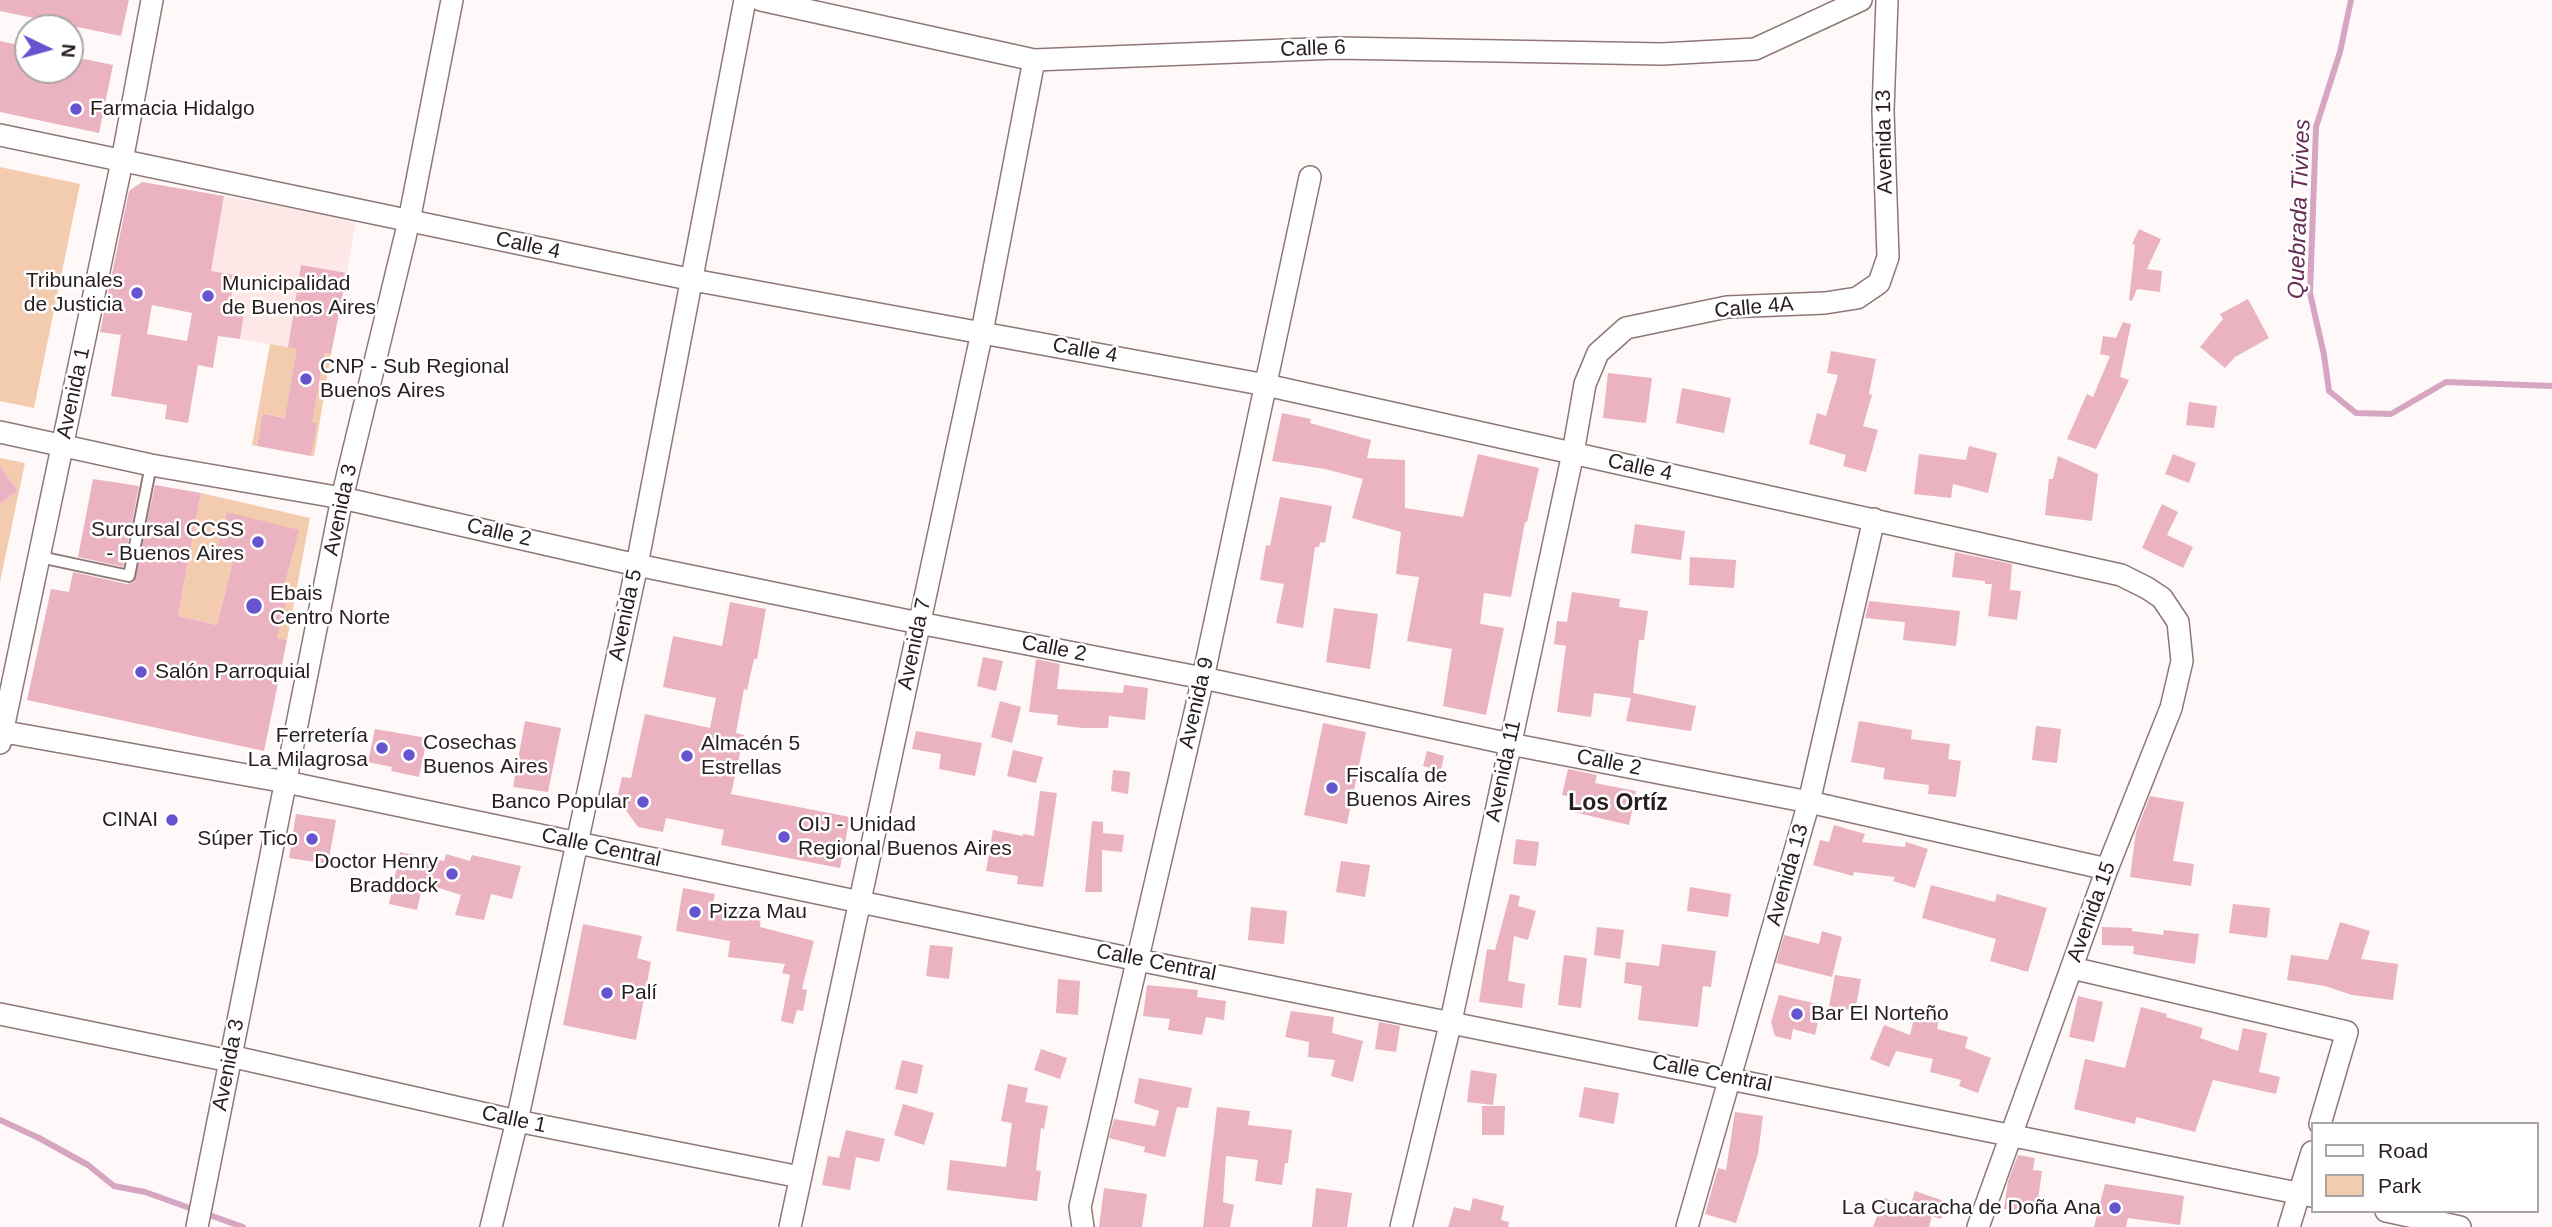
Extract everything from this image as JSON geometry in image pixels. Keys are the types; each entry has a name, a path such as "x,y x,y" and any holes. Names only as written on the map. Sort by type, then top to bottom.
{"street":[{"name":"Avenida 1","path":"1,735 122,161 152,0"},
{"name":"Avenida 3","path":"197,1227 342,498 409,221 452,0"},
{"name":"Avenida 5","path":"492,1222 517,1121 638,565 745,0"},
{"name":"Calle 6","path":"761,0 1034,61 1338,48 1662,54 1755,49 1861,0"},
{"name":"Avenida 13","path":"1879,283 1888,257 1884,111 1886,0"},
{"name":"Avenida 7","path":"790,1227 982,332 1034,61"},
{"name":"Calle 4","path":"0,135 693,280 1266,384 2121,575 2162,598"},
{"name":"Avenida 9","path":"1083,1227 1080,1207 1203,678 1310,177"},
{"name":"Calle 4A","path":"1626,328 1727,307 1825,303 1857,298 1879,283"},
{"name":"Avenida 11","path":"1401,1227 1451,1021 1573,453 1585,384 1598,353 1626,328"},
{"name":"Calle 2","path":"0,432 150,465 342,498 638,565 1203,678 1510,744 1809,802 2107,869"},
{"name":"Avenida 13","path":"1687,1227 1732,1078 1809,802 1874,519"},
{"name":"Avenida 15","path":"1978,1227 2107,869 2171,708 2182,661 2178,622 2162,598"},
{"name":"Calle Central","path":"1,735 286,782 1138,960 2306,1194"},
{"path":"2072,968 2347,1032 2321,1122"},
{"name":"Calle 1","path":"0,1014 230,1058 517,1121 800,1177"},
{"path":"2289,1227 2306,1194 2310,1166"},
{"path":"2395,1213 2460,1227"}],"lane":[{"path":"40,557 129,576 150,465"}],"shaded area":[{"path":"224,196 356,220 347,273 301,265 288,347 240,339 244,313 229,310 211,271"}],"green space":[{"path":"0,167 80,184 34,408 0,401"},
{"path":"270,344 331,354 314,456 311,456 316,423 264,414 257,446 252,445"},
{"path":"0,458 25,463 0,582 0,504 18,491 0,466"},
{"path":"201,493 310,518 287,640 277,638 289,587 231,572 217,625 178,616"}],"building":[{"path":"0,0 129,0 121,36 84,28 84,14 15,14 0,11"},
{"path":"0,41 14,44 14,84 84,84 84,59 113,65 99,133 0,112"},
{"path":"142,182 224,196 211,271 235,275 229,310 244,313 240,339 218,336 213,368 198,365 188,423 165,419 167,405 111,396 121,335 100,332 129,191","holes":["152,305 192,313 187,341 147,334"]},
{"path":"2139,229 2161,239 2147,269 2162,271 2160,292 2137,289 2132,301 2129,300 2135,245 2132,244"},
{"path":"301,265 347,273 331,354 324,353 312,422 317,423 311,456 257,446 263,414 285,418 297,349 288,347"},
{"path":"2248,299 2269,338 2235,357 2225,368 2200,347 2223,319 2220,314"},
{"path":"2123,322 2131,324 2120,377 2129,380 2096,449 2067,439 2087,394 2093,397 2110,356 2100,354 2103,336 2116,338"},
{"path":"1831,351 1876,359 1869,394 1872,395 1863,426 1878,430 1866,472 1843,466 1846,455 1809,444 1817,413 1826,416 1838,375 1827,373"},
{"path":"1608,373 1652,378 1646,423 1603,418"},
{"path":"1682,388 1731,398 1724,433 1676,423"},
{"path":"2189,402 2217,406 2214,428 2186,425"},
{"path":"1282,413 1311,419 1310,423 1371,440 1367,458 1405,460 1405,508 1463,517 1478,454 1539,468 1525,522 1511,597 1484,593 1480,624 1504,628 1486,715 1443,706 1452,649 1407,641 1419,577 1396,574 1401,532 1352,518 1363,479 1325,469 1272,461"},
{"path":"1969,446 1997,453 1988,493 1953,484 1951,498 1914,494 1919,454 1966,460"},
{"path":"2173,454 2196,463 2189,483 2165,474"},
{"path":"2058,456 2098,474 2092,521 2045,515 2049,479 2053,479"},
{"path":"0,466 18,491 0,504"},
{"path":"93,479 139,486 123,567 78,557"},
{"name":"Salón Parroquial","path":"155,485 201,493 178,616 217,625 234,559 216,554 227,512 299,530 284,586 290,587 277,638 287,640 264,751 27,700 51,589 69,592 73,572 127,584 134,582"},
{"path":"1280,497 1332,506 1325,543 1320,542 1319,547 1315,547 1303,628 1276,623 1284,584 1260,580 1266,545 1270,546"},
{"path":"2162,504 2178,512 2167,535 2193,547 2183,568 2142,548"},
{"path":"1635,524 1685,531 1681,560 1631,553"},
{"path":"1955,552 2012,564 2010,590 2021,591 2017,620 1988,616 1992,584 1952,577"},
{"path":"1690,557 1736,560 1734,588 1689,585"},
{"path":"1572,592 1620,599 1619,607 1648,611 1644,640 1639,640 1633,693 1696,706 1691,731 1626,721 1631,698 1594,693 1591,717 1557,712 1566,646 1554,644 1557,621 1567,622"},
{"path":"1869,601 1960,611 1956,646 1903,640 1905,622 1865,618"},
{"path":"730,602 766,609 757,659 754,659 747,690 744,689 736,733 744,735 731,794 850,817 840,868 721,845 724,830 666,818 663,832 638,827 617,798 622,777 631,778 645,714 710,728 716,698 663,687 673,636 722,646"},
{"path":"1334,608 1378,614 1370,669 1326,662"},
{"path":"983,657 1003,661 996,691 977,686"},
{"path":"1036,659 1060,664 1057,689 1123,693 1124,685 1148,688 1145,720 1109,716 1108,728 1082,728 1057,725 1058,715 1029,712"},
{"path":"1000,701 1021,707 1012,743 991,737"},
{"path":"525,721 561,728 548,792 513,787"},
{"path":"1859,721 1912,730 1911,739 1950,744 1948,759 1961,761 1956,797 1928,794 1929,785 1883,779 1885,768 1851,762"},
{"name":"Fiscalía de Buenos Aires","path":"1323,723 1366,732 1347,824 1304,815"},
{"path":"2036,726 2061,729 2057,763 2032,760"},
{"path":"375,729 427,738 419,777 391,771 392,767 368,762"},
{"path":"916,731 982,743 975,776 939,769 941,754 912,749"},
{"path":"1013,750 1043,757 1036,783 1007,776"},
{"path":"1427,751 1444,756 1441,770 1423,766"},
{"path":"1568,769 1597,775 1595,783 1636,791 1629,825 1569,811 1572,797 1562,795"},
{"path":"1113,770 1130,772 1128,794 1111,791"},
{"path":"1040,791 1057,793 1043,887 1017,884 1018,876 986,871 993,830 1034,836"},
{"path":"2150,796 2184,802 2173,861 2194,864 2191,886 2130,877 2136,832"},
{"name":"Súper Tico","path":"296,814 336,820 328,864 289,858"},
{"path":"1092,821 1103,822 1103,833 1124,835 1122,852 1102,850 1102,892 1085,892"},
{"path":"1834,825 1865,834 1862,842 1905,847 1906,842 1928,849 1915,888 1893,881 1895,877 1854,872 1853,876 1813,865 1820,840 1829,842"},
{"path":"1516,839 1539,842 1536,866 1513,864"},
{"path":"400,852 444,861 446,854 470,861 472,855 521,866 512,899 491,894 484,920 455,915 461,895 423,883 417,910 389,904"},
{"path":"1341,861 1370,865 1365,897 1336,892"},
{"path":"1931,885 1995,902 1997,894 2047,908 2028,972 1990,961 1996,939 1922,918"},
{"path":"1690,887 1731,894 1728,917 1687,911"},
{"path":"683,888 715,894 712,908 761,914 760,927 814,941 802,989 807,990 803,1011 797,1010 793,1024 781,1021 790,975 782,973 785,964 728,957 730,941 676,931"},
{"path":"1510,894 1520,896 1518,906 1536,911 1528,940 1514,936 1508,981 1525,984 1522,1008 1479,1002 1487,949 1495,950"},
{"path":"2233,904 2270,908 2267,938 2229,933"},
{"path":"1251,907 1287,911 1284,944 1248,940"},
{"path":"2340,922 2370,931 2361,959 2398,964 2393,1000 2352,995 2325,986 2287,980 2291,955 2328,960"},
{"name":"Palí","path":"583,924 642,936 637,958 651,962 636,1040 563,1025"},
{"path":"1597,927 1624,930 1620,959 1594,955"},
{"path":"2102,927 2132,928 2132,931 2163,935 2164,930 2199,934 2195,964 2133,954 2134,946 2102,945"},
{"path":"1822,931 1842,937 1832,977 1776,963 1784,935 1819,944"},
{"path":"1662,944 1716,951 1711,987 1703,986 1698,1027 1638,1020 1642,986 1624,983 1626,962 1659,966"},
{"path":"930,945 953,947 949,979 926,976"},
{"path":"1564,955 1587,958 1581,1008 1558,1005"},
{"path":"1835,975 1861,979 1855,1011 1829,1006"},
{"path":"1058,979 1080,981 1078,1015 1056,1013"},
{"path":"1147,985 1198,990 1197,997 1226,1001 1224,1020 1206,1017 1202,1035 1168,1030 1170,1019 1143,1016"},
{"name":"Bar El Norteño","path":"1779,995 1822,1005 1815,1035 1793,1029 1791,1040 1775,1036 1771,1022"},
{"path":"2078,996 2103,1002 2094,1042 2069,1037"},
{"path":"2141,1007 2203,1028 2200,1038 2238,1051 2243,1028 2267,1033 2259,1072 2280,1077 2276,1094 2213,1080 2195,1132 2136,1117 2135,1124 2074,1109 2085,1059 2125,1068"},
{"path":"1291,1011 1334,1017 1332,1033 1363,1041 1353,1082 1331,1076 1335,1060 1308,1057 1309,1042 1285,1037"},
{"path":"1915,1014 1939,1019 1937,1029 1968,1037 1965,1048 1991,1058 1978,1093 1959,1086 1961,1080 1930,1072 1933,1059 1896,1051 1889,1067 1870,1059 1884,1025 1910,1035"},
{"path":"1379,1022 1400,1026 1396,1052 1375,1049"},
{"path":"1041,1049 1067,1058 1060,1079 1034,1070"},
{"path":"902,1060 923,1065 917,1094 895,1089"},
{"path":"1471,1070 1497,1074 1493,1105 1467,1102"},
{"path":"1139,1078 1192,1088 1188,1108 1177,1107 1165,1157 1144,1152 1145,1147 1109,1138 1114,1119 1155,1126 1159,1111 1134,1103"},
{"path":"1008,1084 1028,1088 1025,1102 1048,1106 1044,1129 1041,1128 1036,1170 1041,1171 1037,1201 947,1190 950,1160 1006,1167 1012,1123 1001,1121"},
{"path":"1584,1087 1619,1093 1614,1124 1579,1117"},
{"path":"903,1104 934,1113 924,1145 894,1135"},
{"path":"1482,1106 1505,1106 1504,1135 1482,1135"},
{"path":"1217,1107 1250,1111 1248,1125 1292,1130 1282,1185 1255,1181 1258,1160 1226,1156 1223,1202 1234,1205 1230,1227 1203,1227"},
{"path":"1735,1112 1763,1116 1758,1154 1736,1223 1705,1214 1718,1168 1726,1170"},
{"path":"846,1130 885,1139 879,1162 856,1157 850,1190 822,1185 828,1156 839,1158"},
{"path":"2018,1155 2035,1158 2033,1170 2042,1171 2036,1214 2004,1209 2008,1181"},
{"path":"2105,1184 2184,1196 2180,1225 2128,1218 2126,1227 2094,1227"},
{"path":"1104,1188 1147,1194 1142,1227 1099,1227"},
{"path":"1316,1188 1352,1193 1347,1227 1312,1227"},
{"path":"1915,1191 1947,1202 1941,1219 1932,1216 1929,1227 1873,1227 1884,1198 1910,1207"},
{"path":"1473,1198 1504,1206 1501,1220 1509,1222 1508,1227 1448,1227 1454,1207 1470,1211"}],"waterway":[{"name":"Quebrada Tivives","path":"2351,0 2340,52 2316,127 2310,293 2329,391 2356,413 2391,414 2446,382 2552,386"},
{"path":"0,1120 88,1165 114,1186 145,1192 243,1227"}],"place":[{"name":"Farmacia Hidalgo","path":"76,109"},
{"name":"Tribunales de Justicia","path":"137,293"},
{"name":"Municipalidad de Buenos Aires","path":"208,296"},
{"name":"CNP - Sub Regional Buenos Aires","path":"306,379"},
{"name":"Surcursal CCSS - Buenos Aires","path":"258,542"},
{"name":"Ebais Centro Norte","path":"254,606"},
{"name":"Salón Parroquial","path":"141,672"},
{"name":"Ferretería La Milagrosa","path":"382,748"},
{"name":"Cosechas Buenos Aires","path":"409,755"},
{"name":"Almacén 5 Estrellas","path":"687,756"},
{"name":"Fiscalía de Buenos Aires","path":"1332,788"},
{"name":"Banco Popular","path":"643,802"},
{"name":"CINAI","path":"172,820"},
{"name":"OIJ - Unidad Regional Buenos Aires","path":"784,837"},
{"name":"Súper Tico","path":"312,839"},
{"name":"Doctor Henry Braddock","path":"452,874"},
{"name":"Pizza Mau","path":"695,912"},
{"name":"Palí","path":"607,993"},
{"name":"Bar El Norteño","path":"1797,1014"},
{"name":"La Cucaracha de Doña Ana","path":"2115,1208"}],"district":[{"name":"Los Ortíz","path":"1618,804"}]}
